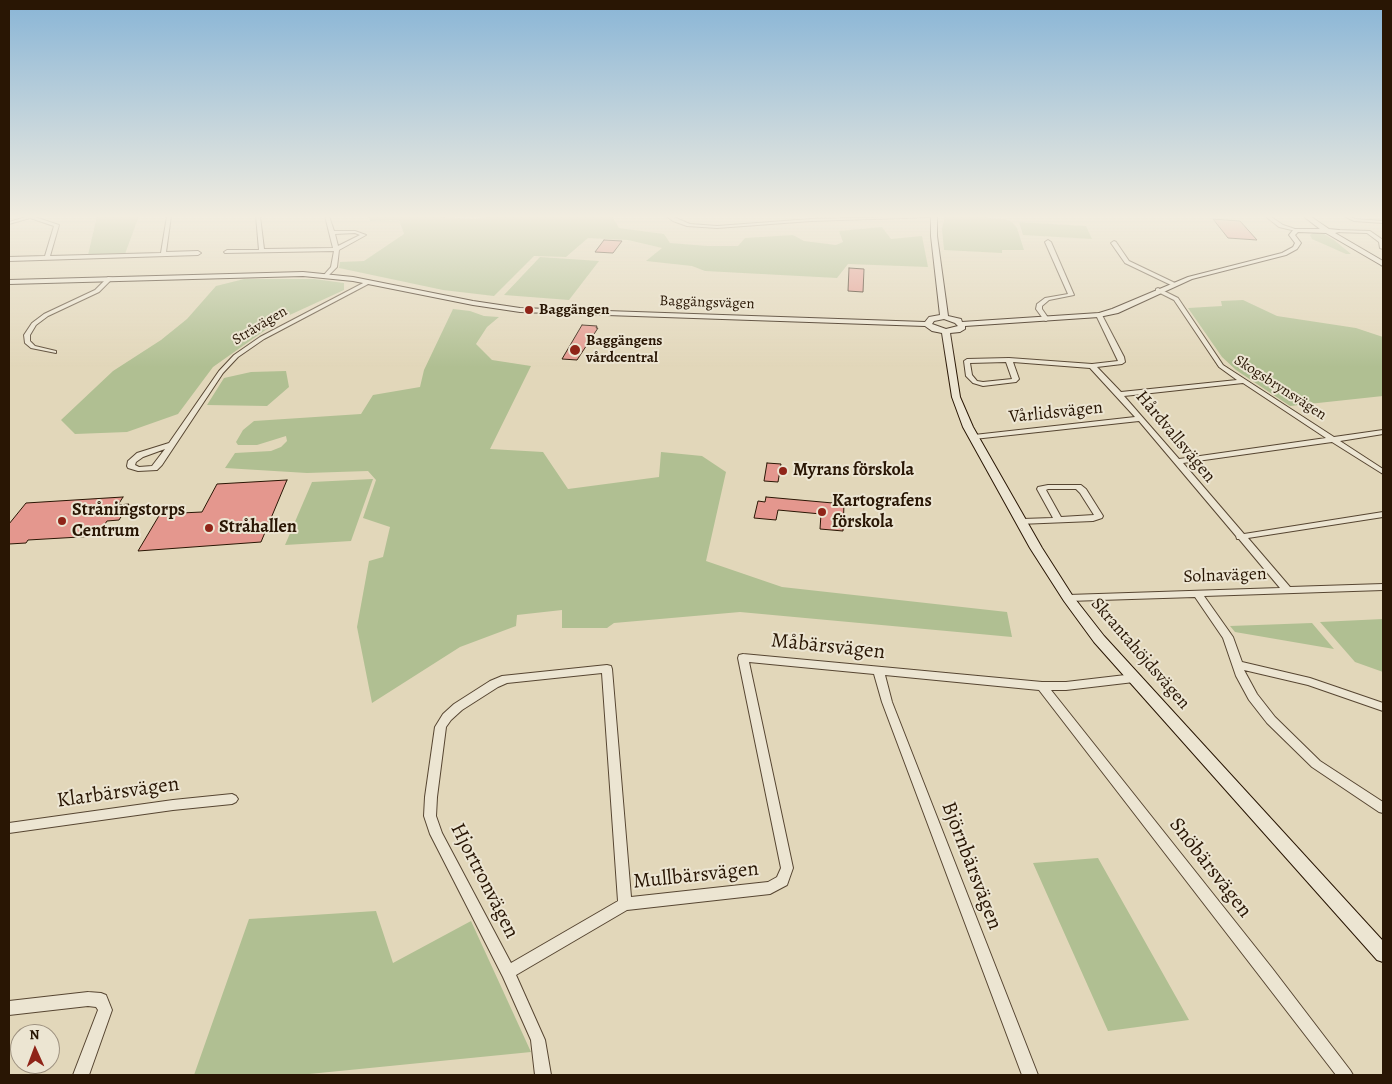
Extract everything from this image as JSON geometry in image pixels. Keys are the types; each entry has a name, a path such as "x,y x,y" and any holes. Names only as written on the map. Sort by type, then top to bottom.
{"street":[{"path":"326,276 334,267"},
{"path":"938,267 944,317"},
{"path":"1046,320 1039,309 1039,305 1048,299 1071,295 1059,267"},
{"path":"1137,267 1173,284"},
{"path":"962,324 959,330 946,331 935,329 928,324 932,319 944,317 956,320 962,324 1046,320 1099,315 1115,311 1173,284 1237,267"},
{"name":"Baggängsvägen","path":"11,283 263,274 326,276 369,282 473,303 520,310 928,324"},
{"path":"54,352 33,347 27,342 28,335 34,324 46,315 97,291 110,278"},
{"name":"Stråvägen","path":"170,445 140,455 132,461 131,466 138,469 154,468 221,372 236,356 262,338 369,282"},
{"name":"Skogsbrynsvägen","path":"1158,290 1176,298 1215,360 1243,381 1383,472"},
{"path":"1009,360 1016,378 1014,381 983,384 975,382 969,376 967,361 1009,360 1092,366 1122,362 1099,315"},
{"name":"Skrantahöjdsvägen","path":"946,331 956,397 974,437 1068,598 1099,639 1383,954"},
{"name":"Hårdvallsvägen","path":"1092,366 1119,394 1287,590"},
{"path":"1119,394 1243,381"},
{"name":"Vårlidsvägen","path":"974,437 1141,420"},
{"path":"1177,462 1383,432"},
{"path":"1022,522 1058,520 1093,518 1099,516 1083,491 1078,487 1048,487 1041,490 1058,520"},
{"path":"1240,537 1383,514"},
{"name":"Solnavägen","path":"1068,598 1383,587"},
{"path":"1197,593 1228,638 1237,665 1253,697 1293,743 1316,764 1383,808"},
{"name":"Måbärsvägen","path":"782,879 787,868 743,658 1042,686 1066,686 1134,678"},
{"path":"1237,665 1310,682 1383,707"},
{"name":"Hjortronvägen","path":"543,1075 538,1040 508,972 436,834 430,816 430,797 442,727 447,717 458,707 494,684 519,677 607,669 625,904"},
{"name":"Björnbärsvägen","path":"878,670 890,711 1030,1075"},
{"name":"Snöbärsvägen","path":"1042,686 1345,1075"},
{"name":"Klarbärsvägen","path":"9,828 173,805 232,799"},
{"name":"Mullbärsvägen","path":"508,972 625,904 770,888 782,879"},
{"path":"9,1008 88,999 101,1000 106,1010 81,1075"}],"green space":[{"path":"523,267 494,296 443,290 339,268"},
{"path":"531,267 595,267 569,300 504,295"},
{"path":"694,267 846,267 837,278 705,271"},
{"path":"244,279 314,279 344,283 344,290 281,319 213,367 178,414 127,432 75,434 61,420 113,371 161,340 187,319 216,286"},
{"path":"1243,300 1277,316 1356,328 1383,337 1383,396 1290,406 1236,370 1222,357 1188,308 1222,306 1221,301"},
{"path":"453,309 470,311 484,316 499,317 487,327 476,344 492,360 531,366 490,449 543,452 568,489 659,477 661,452 702,456 726,472 706,561 782,587 1007,612 1012,637 740,612 614,623 607,628 562,628 562,610 517,615 516,626 460,647 372,703 357,627 369,561 383,557 390,527 363,518 376,480 368,471 307,473 225,468 235,453 271,451 281,447 287,441 286,436 257,445 238,445 236,442 243,430 254,421 361,414 373,395 420,387 424,370"},
{"path":"286,371 289,387 267,406 207,405 224,378 251,372"},
{"path":"373,479 351,541 285,545 312,482"},
{"path":"1383,619 1383,672 1355,662 1320,622"},
{"path":"1312,623 1334,649 1235,632 1230,626"},
{"path":"1098,858 1189,1020 1108,1031 1033,863"},
{"path":"376,911 393,963 471,921 531,1052 299,1075 194,1075 249,919"}],"building":[{"path":"849,268 864,269 863,292 848,291"},
{"path":"582,325 597,326 596,328 598,328 577,360 562,359"},
{"path":"767,463 781,464 778,482 764,481"},
{"name":"Stråhallen","path":"287,480 261,542 138,551 160,514 202,512 217,484"},
{"name":"Stråningstorps Centrum","path":"123,497 118,505 129,504 119,520 107,521 97,536 28,540 26,543 9,544 9,524 26,503"},
{"name":"Kartografens förskola","path":"766,497 844,504 843,531 820,529 821,514 778,510 776,520 754,518 758,501 765,502"}],"place":[{"name":"Baggängen","path":"529,310"},
{"name":"Baggängens vårdcentral","path":"575,350"},
{"name":"Myrans förskola","path":"783,471"},
{"name":"Kartografens förskola","path":"822,512"},
{"name":"Stråningstorps Centrum","path":"62,521"},
{"name":"Stråhallen","path":"209,528"}]}
